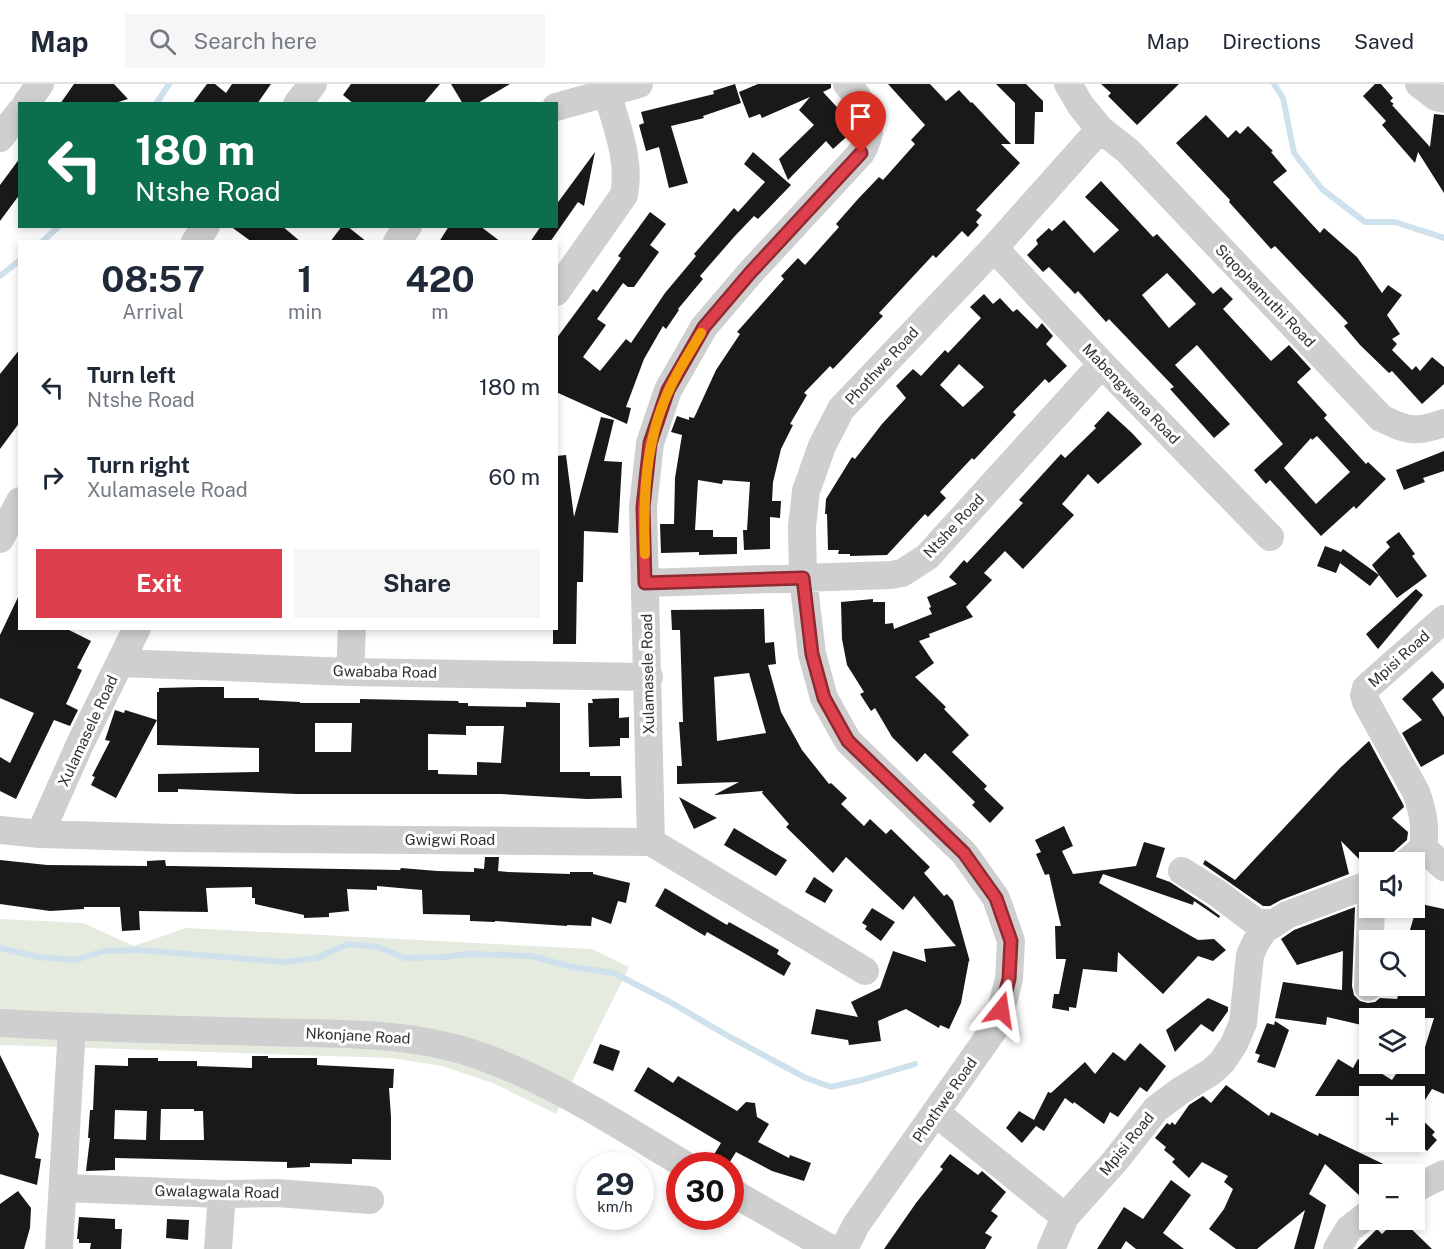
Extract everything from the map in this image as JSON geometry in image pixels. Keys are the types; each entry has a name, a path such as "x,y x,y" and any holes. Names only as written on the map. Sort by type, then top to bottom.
{"street":[{"path":"27,102 40,84"},
{"path":"558,106 639,84"},
{"name":"Xulamasele Road","path":"651,842 649,677 643,507 650,443 668,390 704,327 750,273 861,153 867,142 870,127 867,111 847,84"},
{"path":"1068,84 1081,106 1100,129"},
{"path":"1419,84 1436,97 1444,99"},
{"path":"558,289 624,195 627,180 626,166 607,92"},
{"path":"0,138 18,115"},
{"name":"Phothwe Road","path":"844,1249 856,1225 997,1025 1009,979 1011,941 996,898 964,853 848,741 824,698 812,654 803,578 802,527 806,491 822,446 841,409 994,248 1100,129"},
{"name":"Siqophamuthi Road","path":"1100,129 1128,151 1382,418 1403,429 1420,430 1444,423"},
{"name":"Mabengwana Road","path":"994,248 1102,364 1270,537"},
{"name":"Ntshe Road","path":"645,583 902,573 927,557 1102,364"},
{"path":"0,539 18,505"},
{"name":"Mpisi Road","path":"1416,852 1425,821 1416,792 1364,695 1366,688 1444,619"},
{"name":"Xulamasele Road","path":"40,834 80,744 136,630"},
{"path":"350,672 352,630"},
{"name":"Gwababa Road","path":"121,663 350,672 649,677"},
{"name":"Gwigwi Road","path":"0,830 40,834 173,838 651,842"},
{"path":"651,842 864,971"},
{"path":"1425,859 1444,867"},
{"path":"1182,871 1217,893 1257,923 1273,923"},
{"name":"Mpisi Road","path":"1051,1249 1065,1217 1115,1161 1156,1109 1222,1062 1234,1044 1243,1023 1250,955 1260,936 1273,923 1287,915 1359,888"},
{"name":"Nkonjane Road","path":"0,1023 375,1035 427,1041 482,1056 538,1079 666,1154"},
{"path":"59,1249 72,1027"},
{"path":"936,1113 1065,1217"},
{"path":"1425,1184 1444,1174"},
{"name":"Gwalagwala Road","path":"64,1188 222,1194 277,1192 370,1200"},
{"path":"218,1249 222,1194"},
{"path":"744,1199 831,1249"},
{"path":"1337,1249 1349,1229 1359,1221"}],"shaded area":[{"path":"0,919 83,923 134,946 186,928 592,949 629,967 556,1114 493,1083 442,1066 391,1058 0,1045"}],"building":[{"path":"74,84 114,84 128,99 118,102 61,102"},
{"path":"207,84 215,84 226,93 232,84 271,84 258,102 194,102"},
{"path":"351,84 440,84 425,102 352,102 343,95"},
{"path":"451,84 510,84 479,102 462,102"},
{"path":"735,84 741,103 703,116 704,118 671,126 688,183 669,188 659,147 646,151 639,125 644,123 641,112 714,94 713,91"},
{"path":"758,84 831,84 831,88 823,92 847,118 843,122 852,132 833,149 826,141 788,180 779,159 814,125 799,110 810,97 762,118 760,114 749,118 739,92"},
{"path":"888,84 930,84 946,101 959,90 1011,144 1001,144 1020,163 976,210 982,215 976,222 979,225 968,237 962,231 936,258 933,255 879,313 883,316 833,369 830,366 804,393 807,395 790,424 793,425 781,449 773,482 772,501 781,501 780,518 770,517 770,549 744,550 743,530 747,530 750,482 723,480 722,484 698,480 695,530 713,530 713,537 737,537 737,554 661,553 660,524 674,524 675,478 682,435 671,432 677,416 689,420 689,417 694,418 716,370 740,334 737,332 784,279 781,276 798,258 805,265 839,227 836,224 858,199 879,177 883,180 915,144 911,140 925,125"},
{"path":"996,84 1026,84 1043,101 1043,112 1035,112 1034,144 1015,144 1015,103"},
{"path":"1101,84 1179,84 1137,125 1108,96 1111,93"},
{"path":"1375,84 1381,84 1393,98 1390,101 1394,104 1392,105 1430,147 1434,114 1444,115 1444,193 1418,152 1415,163 1382,125 1386,121 1363,96"},
{"path":"1206,115 1228,138 1236,130 1240,134 1248,126 1273,151 1271,152 1287,171 1273,182 1320,233 1324,228 1357,257 1382,293 1388,285 1402,295 1387,315 1400,334 1392,339 1397,344 1392,350 1412,370 1416,366 1420,371 1432,357 1444,367 1444,384 1422,404 1392,371 1389,373 1360,345 1344,326 1348,323 1275,246 1271,249 1229,202 1230,200 1176,143"},
{"path":"595,152 584,206 578,202 551,240 531,240 540,228 558,228 558,202"},
{"path":"753,152 791,185 758,219 754,216 734,237 700,276 703,279 678,309 666,329 663,326 644,359 626,407 631,408 627,424 558,393 558,336 593,289 597,292 621,258 618,256 650,212 666,224 650,245 659,252 634,287 628,287 623,283 597,319 606,325 583,357 600,371 626,339 631,343 665,293 696,256 694,254 734,208 738,212 765,182 744,164"},
{"path":"18,161 18,197 0,221 0,185"},
{"path":"1101,181 1153,237 1157,234 1213,294 1221,287 1233,299 1223,309 1271,361 1289,345 1311,369 1297,382 1327,415 1324,418 1366,464 1368,462 1386,479 1356,509 1354,506 1321,536 1270,480 1266,484 1254,470 1283,444 1197,345 1175,365 1230,424 1214,438 1170,389 1174,387 1109,319 1106,322 1078,291 1075,294 1049,267 1043,272 1027,255 1038,244 1036,240 1049,228 1052,231 1064,220 1094,253 1119,230 1085,197","holes":["1167,273 1196,304 1169,328 1142,295","1317,436 1350,472 1316,504 1284,468 1311,438 1312,440"]},
{"path":"233,228 284,228 299,240 249,240"},
{"path":"340,228 350,228 364,240 332,240"},
{"path":"448,228 483,228 498,240 440,240"},
{"path":"984,294 993,304 1000,298 1013,312 1017,309 1037,329 1042,323 1053,336 1046,344 1067,366 1049,383 1045,379 1013,412 1016,415 940,492 946,498 928,517 925,514 887,555 850,556 850,554 838,554 839,550 828,550 826,499 852,457 855,459 906,398 896,386 913,369 921,376 945,350 948,353 981,318 970,307","holes":["959,364 984,387 963,407 940,385"]},
{"path":"18,352 18,425 0,449 0,374"},
{"path":"1108,411 1142,444 1098,484 1088,474 1062,504 1074,515 1023,569 1005,551 984,573 992,580 966,607 973,617 929,634 930,637 919,641 934,663 915,677 946,707 944,709 969,735 952,752 987,786 984,789 1004,808 990,823 972,805 975,802 925,753 917,762 892,737 875,708 871,711 860,694 864,692 847,665 842,639 841,602 873,599 873,602 885,602 885,624 893,623 894,629 932,614 927,597 957,584 949,577 964,560 967,563 1023,503 1019,500 1061,454 1065,458 1096,428 1094,426"},
{"path":"601,417 614,420 604,461 622,462 618,533 584,531 583,582 577,582 576,644 553,644 553,630 558,630 558,456 566,455 574,517"},
{"path":"1444,451 1444,471 1423,478 1425,482 1404,490 1396,470"},
{"path":"1399,532 1415,554 1412,556 1427,576 1397,598 1372,565 1390,547 1386,542"},
{"path":"1325,546 1341,552 1343,549 1379,575 1370,586 1340,563 1336,573 1317,566"},
{"path":"1416,589 1423,595 1378,649 1366,634"},
{"path":"18,597 18,630 69,630 91,641 77,668 82,670 66,704 78,710 70,726 54,720 16,799 0,791 0,757 10,763 34,713 0,698 0,635"},
{"path":"764,609 765,643 774,642 776,664 768,665 781,712 802,750 829,784 831,783 847,798 841,804 864,826 870,819 886,834 891,829 930,867 924,873 944,896 947,894 953,901 970,962 969,960 961,1003 949,1029 940,1025 939,1028 906,1009 878,1021 881,1041 849,1045 848,1040 811,1034 816,1009 858,1017 851,1002 880,988 893,951 926,962 924,949 956,946 914,896 903,910 846,857 833,873 786,827 789,824 762,793 763,791 714,795 739,782 677,784 677,766 682,766 679,722 683,722 680,630 672,630 671,610","holes":["749,673 766,733 717,741 714,677"]},
{"path":"1432,671 1444,684 1444,688 1432,699 1444,717 1444,754 1421,767 1402,733 1422,720 1402,699"},
{"path":"224,687 224,698 259,698 259,700 300,703 360,703 360,699 458,701 468,703 468,706 526,707 526,702 560,703 560,772 590,772 590,776 621,776 622,798 587,799 501,794 297,794 178,789 178,792 158,792 158,774 259,772 259,748 157,745 157,692 159,688","holes":["315,723 352,723 351,752 315,752","466,726 504,726 501,763 477,762 477,775 438,774 438,770 428,770 428,734 466,735"]},
{"path":"619,698 619,718 629,717 629,738 620,738 620,746 589,747 588,703 593,703 592,699"},
{"path":"115,710 124,713 125,710 157,720 116,798 91,785 95,777 92,776 110,741 105,740"},
{"path":"1369,741 1404,807 1392,818 1408,832 1407,840 1393,852 1359,852 1359,859 1341,841 1349,874 1270,906 1263,906 1203,864 1205,860 1235,880 1340,768"},
{"path":"679,797 717,818 694,829"},
{"path":"1064,826 1073,846 1062,851 1073,874 1136,866 1144,842 1165,848 1156,877 1170,882 1208,907 1220,916 1219,918 1194,901 1193,905 1103,874 1099,883 1198,940 1214,939 1226,950 1213,961 1198,956 1163,994 1118,952 1117,972 1083,969 1076,1008 1069,1007 1069,1011 1052,1008 1054,994 1059,994 1066,959 1056,959 1055,926 1061,926 1049,874 1045,875 1036,854 1041,852 1035,840"},
{"path":"734,828 787,860 776,876 724,845"},
{"path":"485,857 499,857 498,871 570,874 570,872 593,872 593,874 630,883 626,903 618,901 611,924 592,917 591,926 470,921 470,915 423,914 422,890 377,886 377,890 347,889 349,911 329,913 329,917 304,918 304,915 255,904 255,898 252,898 252,887 206,888 208,912 139,911 140,930 122,931 120,907 84,907 84,909 50,911 0,904 0,860 47,865 147,866 147,861 165,860 166,866 400,870 401,868 474,872 474,868 484,869"},
{"path":"814,877 833,890 825,903 805,892"},
{"path":"665,888 727,925 729,922 779,950 777,954 791,963 784,976 707,932 705,936 655,906"},
{"path":"1425,905 1444,909 1444,1094 1432,1089 1425,1100 1425,1086 1359,1086 1359,1096 1315,1096 1338,1059 1353,1068 1358,1059 1359,1074 1382,1074 1392,1080 1396,1074 1425,1074 1425,1047 1434,1018 1425,1018 1425,1008 1359,1008 1359,1024 1327,1017 1326,1025 1275,1018 1283,982 1342,990 1343,951 1297,965 1281,939 1294,930 1355,907 1352,986 1354,995 1360,1001 1368,1003 1380,998 1425,996 1425,930 1410,930 1414,918 1425,918"},
{"path":"872,908 895,922 881,941 865,929 867,926 862,923"},
{"path":"1208,998 1228,1007 1228,1011 1213,1032 1201,1024 1175,1052 1166,1030"},
{"path":"1275,1021 1289,1030 1275,1068 1257,1062 1260,1055 1255,1053 1267,1023 1274,1025"},
{"path":"1140,1043 1166,1066 1147,1092 1140,1087 1118,1117 1110,1112 1104,1124 1065,1098 1044,1131 1036,1126 1022,1143 1006,1128 1019,1111 1034,1120 1048,1092 1051,1093 1085,1062 1095,1074 1113,1052 1125,1061"},
{"path":"600,1044 620,1051 613,1071 593,1063"},
{"path":"0,1055 39,1134 35,1158 41,1159 37,1185 0,1174"},
{"path":"252,1056 268,1056 268,1058 317,1058 317,1065 394,1069 393,1088 389,1088 391,1160 352,1159 352,1164 310,1163 310,1167 287,1168 287,1162 115,1158 115,1170 86,1171 90,1138 88,1138 90,1110 93,1110 95,1065 128,1066 128,1058 158,1058 158,1061 197,1061 197,1066 252,1068","holes":["161,1109 203,1111 204,1140 160,1140","115,1110 147,1111 146,1140 114,1139"]},
{"path":"648,1067 673,1083 678,1076 737,1111 746,1102 755,1103 757,1117 769,1124 758,1142 789,1158 790,1155 811,1163 804,1181 772,1171 744,1156 744,1152 715,1152 721,1143 634,1091"},
{"path":"1226,1085 1269,1116 1271,1112 1318,1136 1319,1133 1383,1164 1359,1164 1359,1195 1325,1164 1309,1194 1326,1205 1314,1249 1294,1249 1305,1210 1257,1249 1236,1249 1209,1229 1224,1209 1233,1189 1224,1182 1228,1176 1202,1162 1189,1178 1172,1162 1175,1159 1155,1138 1167,1123 1170,1125 1172,1122 1175,1125 1189,1105 1203,1096 1211,1103"},
{"path":"1425,1123 1435,1132 1432,1135 1437,1140 1427,1151 1425,1149"},
{"path":"950,1154 978,1175 982,1171 1006,1192 991,1211 998,1216 985,1233 992,1237 985,1249 884,1249 943,1169 940,1167"},
{"path":"1171,1180 1191,1195 1163,1233 1184,1249 1136,1249 1126,1241 1121,1249 1097,1249 1124,1207 1143,1219"},
{"path":"18,1191 31,1208 30,1228 24,1249 0,1249 0,1204"},
{"path":"79,1217 115,1219 115,1229 122,1229 121,1249 90,1249 91,1243 79,1243 77,1239"},
{"path":"167,1219 189,1220 188,1240 166,1238"},
{"path":"1376,1230 1382,1234 1386,1230 1412,1230 1432,1249 1357,1249"}],"waterway":[{"path":"157,102 169,84"},
{"path":"1274,84 1283,98 1294,153 1322,189 1365,222 1395,222 1444,238"},
{"path":"44,240 57,228"},
{"path":"0,276 18,262"},
{"path":"0,948 38,957 75,960 104,951 138,950 285,962 317,958 348,944 378,947 405,958 469,954 531,956 572,967 614,973 806,1078 831,1087 915,1064"}],"slow traffic":[{"path":"645,554 643,507 650,443 668,390 701,333"}],"route":[{"path":"861,153 750,273 704,327 668,390 650,443 643,507 645,583 803,578 812,654 824,698 848,741 964,853 996,898 1011,941 1009,979 1001,1010"}]}
